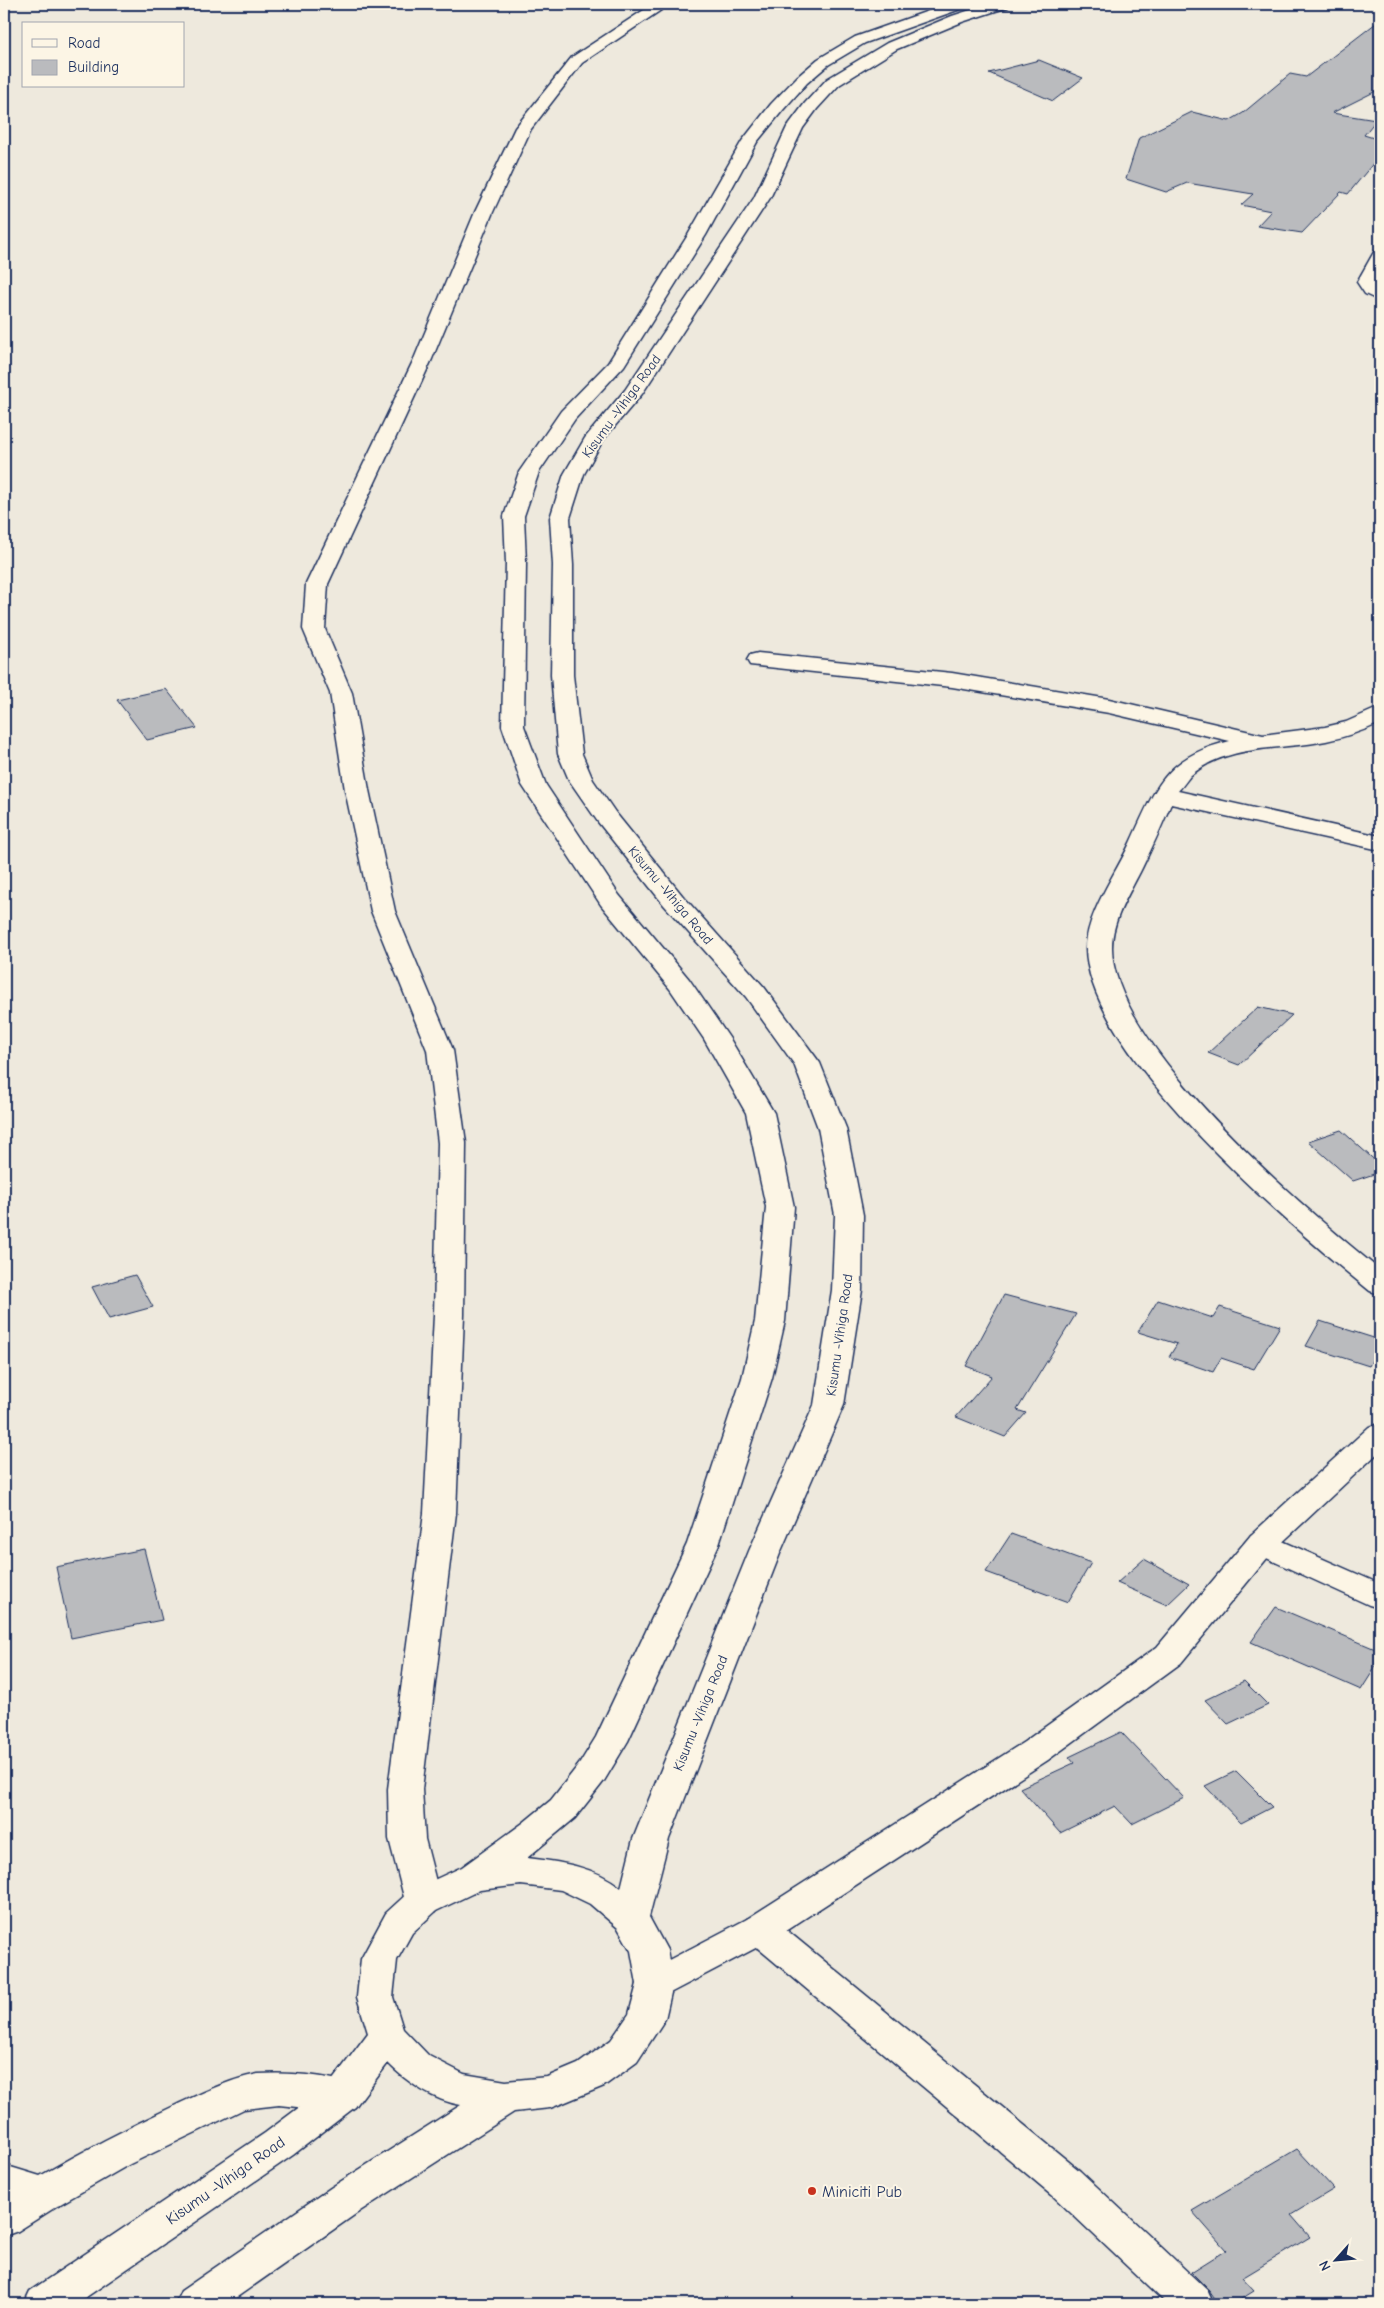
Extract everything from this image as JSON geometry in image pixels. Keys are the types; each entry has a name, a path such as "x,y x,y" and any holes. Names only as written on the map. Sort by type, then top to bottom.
{"main road":[{"path":"423,1901 407,1839 405,1789 440,1513 449,1315 452,1142 440,1050 384,911 357,790 341,692 314,629 317,584 423,359 484,212 523,128 577,60 663,4"},
{"name":"Kisumu -Vihiga Road","path":"474,1877 535,1833 563,1809 592,1772 611,1741 703,1544 757,1378 770,1321 780,1207 760,1112 717,1038 680,984 610,900 534,785 513,726 516,563 514,516 529,472 568,415 615,366 697,235 750,141 777,107 802,80 823,62 860,40 961,4"},
{"name":"Kisumu -Vihiga Road","path":"631,1918 651,1839 765,1551 829,1405 848,1290 849,1215 832,1128 807,1063 754,992 673,900 606,817 581,780 570,754 562,675 563,565 560,518 574,474 595,438 632,394 762,198 795,127 811,106 833,82 892,46 957,19 1003,4"},
{"path":"1380,256 1366,282 1371,290 1380,296"},
{"path":"758,660 972,684 1109,706 1262,742"},
{"path":"1380,714 1338,732 1233,747 1187,766 1171,781 1163,795 1104,921 1099,949 1103,980 1132,1036 1154,1066 1205,1124 1271,1192 1380,1285"},
{"path":"1163,795 1380,843"},
{"path":"655,1984 760,1929 1036,1751 1169,1655 1262,1543 1380,1434"},
{"path":"1262,1543 1380,1597"},
{"path":"521,1870 567,1877 603,1894 631,1918 649,1950 655,1984 646,2019 624,2051 591,2076 550,2092 506,2097 457,2089 416,2067 387,2036 375,1997 379,1959 399,1923 423,1901 474,1877 521,1870"},
{"path":"760,1929 1066,2183 1194,2304"},
{"name":"Kisumu -Vihiga Road","path":"44,2304 279,2144 342,2096 387,2036"},
{"path":"4,2219 41,2193 163,2129 220,2103 256,2091 279,2089 342,2096"},
{"path":"195,2304 346,2199 506,2097"},
{"path":"4,2181 41,2193"}],"building":[{"path":"1380,20 1380,89 1332,113 1376,120 1364,135 1380,140 1380,155 1348,194 1341,192 1302,233 1257,226 1271,211 1241,205 1253,194 1187,183 1166,192 1126,179 1139,138 1192,112 1229,121 1243,113 1290,74 1306,77"},
{"path":"1039,60 1083,78 1053,101 989,73"},
{"path":"166,689 197,728 147,740 117,700"},
{"path":"1258,1007 1292,1015 1239,1065 1208,1053"},
{"path":"1341,1130 1380,1165 1380,1172 1353,1181 1308,1141"},
{"path":"135,1275 153,1307 109,1319 92,1287"},
{"path":"1004,1295 1076,1314 1017,1410 1026,1413 1005,1437 956,1417 992,1376 966,1366"},
{"path":"1158,1300 1213,1318 1220,1307 1280,1326 1254,1369 1221,1358 1213,1372 1169,1357 1177,1344 1138,1332"},
{"path":"1320,1321 1380,1340 1380,1347 1369,1366 1306,1346"},
{"path":"1011,1534 1091,1563 1068,1602 986,1572"},
{"path":"144,1549 162,1620 71,1638 56,1567"},
{"path":"1144,1559 1189,1584 1167,1605 1117,1583"},
{"path":"1276,1607 1380,1651 1380,1660 1361,1690 1251,1642"},
{"path":"1244,1681 1268,1705 1228,1724 1205,1700"},
{"path":"1121,1732 1184,1798 1132,1824 1115,1806 1060,1833 1020,1788 1074,1763 1069,1757"},
{"path":"1236,1771 1272,1807 1241,1823 1205,1786"},
{"path":"1297,2149 1334,2189 1291,2215 1310,2237 1242,2278 1254,2291 1233,2304 1219,2304 1209,2290 1191,2272 1226,2250 1192,2211"}],"place":[{"name":"Miniciti Pub","path":"812,2191"}]}
